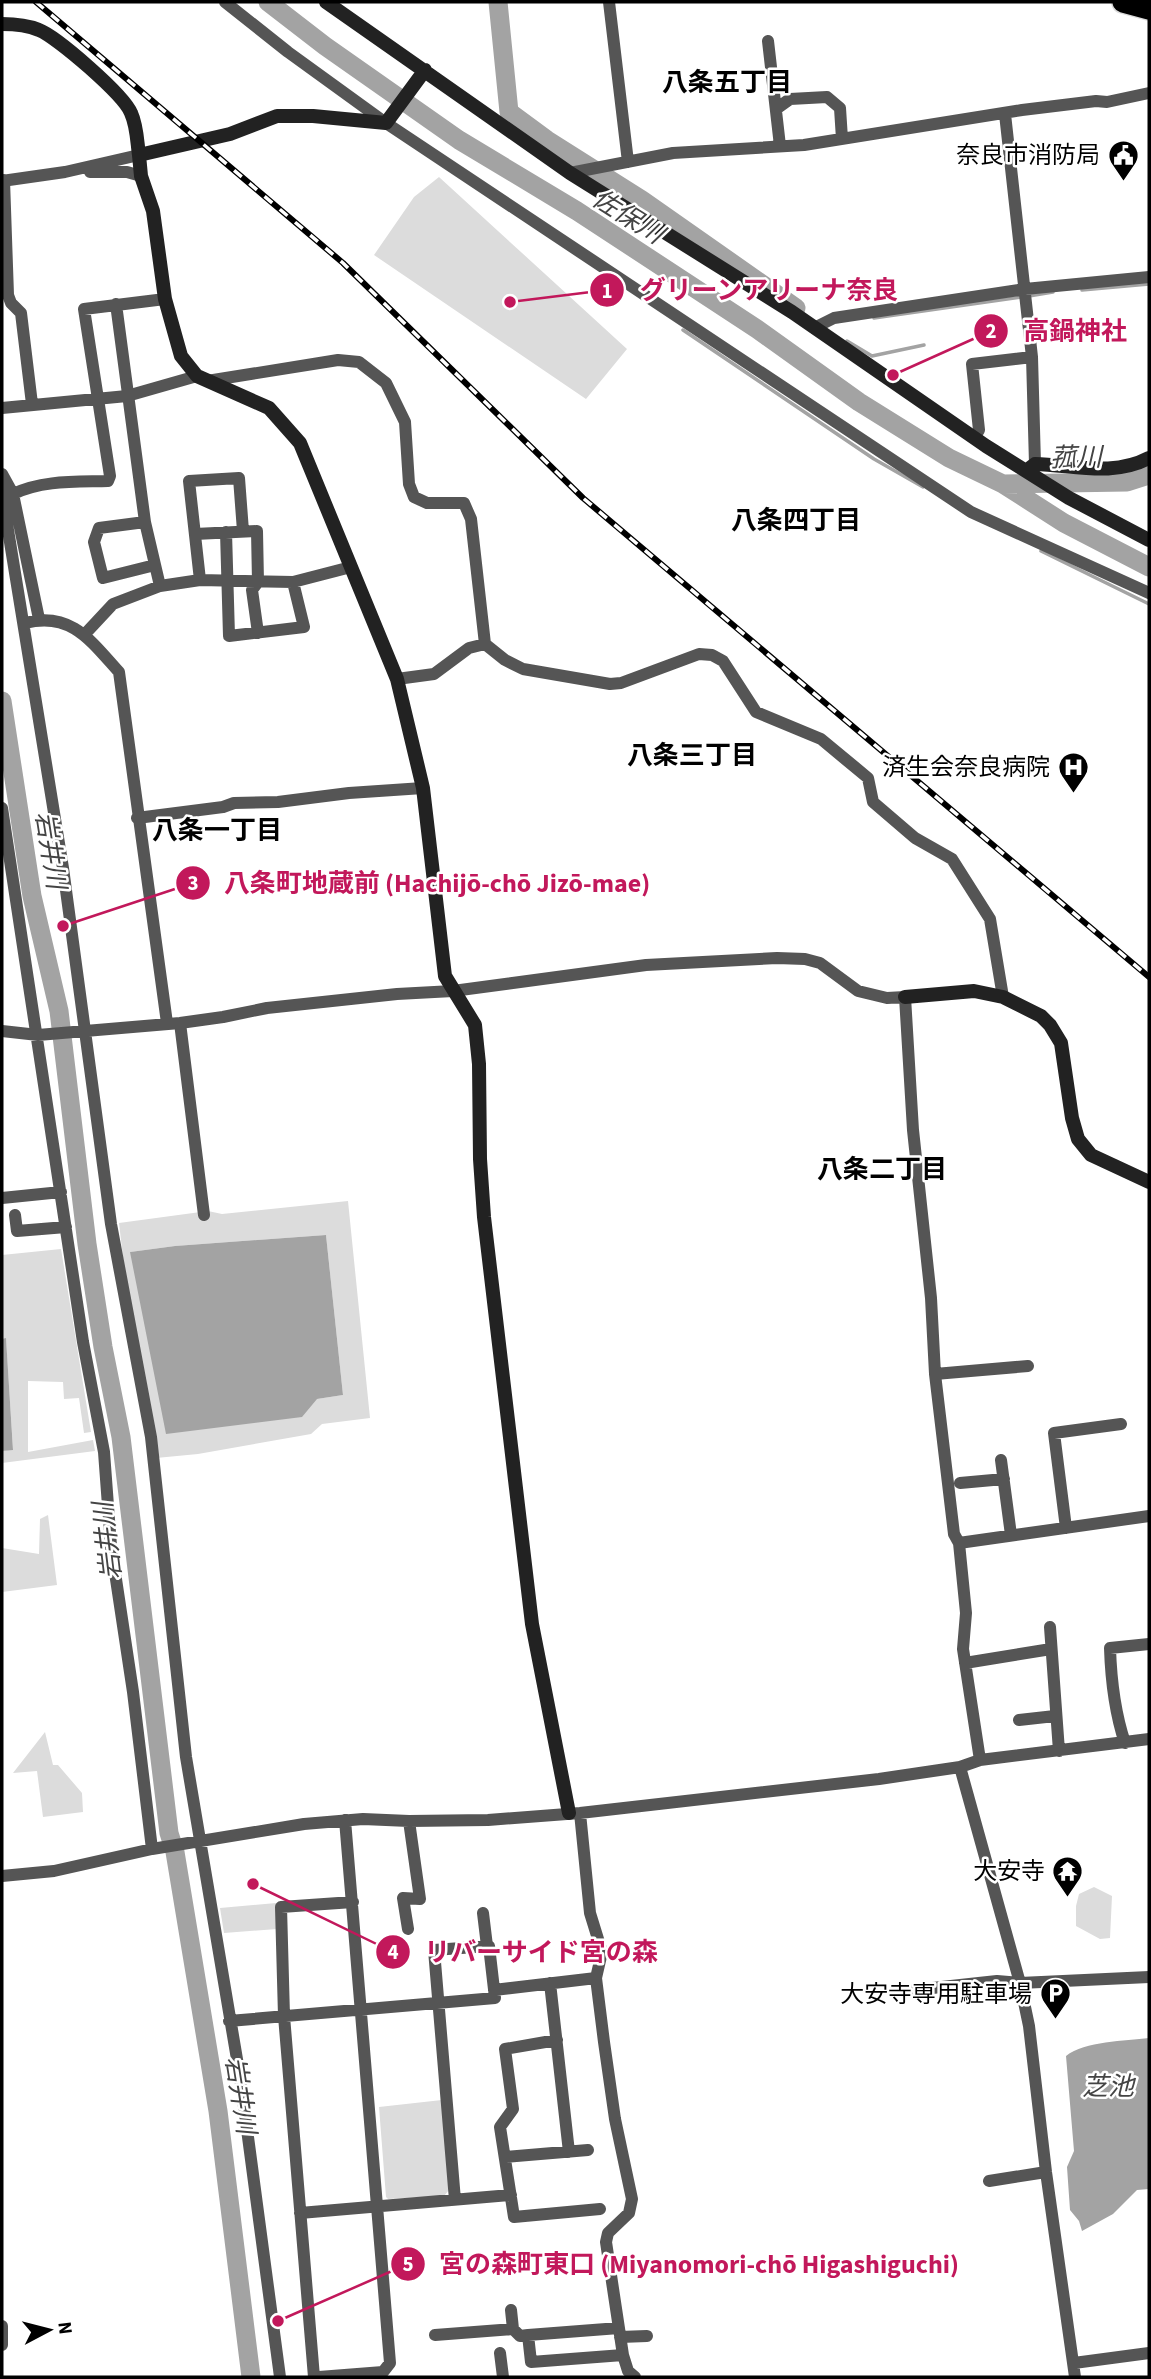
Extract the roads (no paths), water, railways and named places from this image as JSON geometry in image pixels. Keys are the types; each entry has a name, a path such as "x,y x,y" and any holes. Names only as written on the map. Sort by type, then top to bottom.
{"highway":[{"path":"1123,2 1149,9"}],"street":[{"path":"225,2 288,52 386,123 971,513 1149,593"},
{"path":"326,2 569,173 814,328 974,438 1031,467 1069,498 1149,540"},
{"path":"609,2 628,162"},
{"path":"2,24 18,24 41,30 111,88 130,110 135,126 141,176 153,211 165,299 181,356 202,379 269,408 300,443 397,679 422,788 445,976 475,1025 479,1064 480,1159 484,1217 532,1623 575,1813 590,1913 603,1952 596,1978 613,2106 632,2199 629,2213 608,2232 606,2242 623,2355 628,2371 635,2377"},
{"path":"768,41 780,146"},
{"path":"386,123 425,71"},
{"path":"569,173 673,153 842,139 1096,101 1107,102 1149,93"},
{"path":"776,109 790,99 827,97 840,108 842,139"},
{"path":"1004,114 1032,357 1031,467"},
{"path":"32,404 21,313 11,303 9,295 3,180 65,172 230,134 277,116 313,116 386,123"},
{"path":"65,172 127,172 141,176"},
{"path":"814,328 834,318 1025,289 1149,277"},
{"path":"7,493 49,482 107,481 110,476 84,309 165,299"},
{"path":"116,304 145,522 160,586"},
{"path":"974,438 979,429 972,364 1032,357"},
{"path":"2,408 127,396 202,379 338,360 359,362 386,383 405,422 409,484 414,497 427,503 464,503 471,519 485,644 505,660 523,669 610,684 621,683 699,654 712,655 723,661 756,712 821,739 869,778 873,802 915,838 952,859 990,919 1003,996"},
{"path":"1031,467 1104,470 1138,464 1149,458"},
{"path":"2,474 38,619"},
{"path":"200,580 189,481 239,478 243,531"},
{"path":"7,493 24,623 64,867 81,1031 111,1224 151,1437 196,1841 240,2077 280,2377"},
{"path":"145,522 99,528 94,542 103,578 155,565"},
{"path":"195,534 257,531 258,582 252,590 258,633"},
{"path":"226,532 229,636 304,627 293,582"},
{"path":"85,634 113,604 160,586 200,580 293,582 351,567"},
{"path":"24,623 38,619 67,625 85,634 119,672 137,818 174,1023 204,1214"},
{"path":"397,679 434,674 469,648 485,644"},
{"path":"137,818 223,807 234,803 278,802 422,788"},
{"path":"2,808 40,1035 83,1342 104,1452 111,1546 154,1849"},
{"path":"2,1031 40,1035 174,1023 267,1008 453,992 651,965 805,959 820,963 858,991 887,998 974,990 1003,996 1041,1017 1057,1034 1063,1052 1074,1129 1083,1147 1104,1163 1149,1182"},
{"path":"905,997 913,1130 931,1298 935,1374 954,1534 959,1543 966,1613 963,1649 980,1760"},
{"path":"2,1198 61,1192"},
{"path":"15,1215 17,1231 66,1227"},
{"path":"935,1374 1028,1366"},
{"path":"1066,1528 1054,1433 1121,1424"},
{"path":"1002,1460 1011,1535"},
{"path":"960,1483 1004,1479"},
{"path":"959,1543 1149,1516"},
{"path":"1049,1627 1059,1751"},
{"path":"1125,1743 1111,1676 1110,1648 1149,1644"},
{"path":"965,1663 1051,1648"},
{"path":"1019,1720 1055,1716"},
{"path":"2,1876 54,1871 196,1841 304,1824 345,1820 488,1821 575,1813 879,1779 960,1767 980,1760 1149,1740"},
{"path":"960,1767 1020,1983 1029,2026 1046,2172 1075,2377"},
{"path":"320,2377 383,2372 389,2366 345,1820"},
{"path":"408,1929 403,1898 420,1899 409,1821"},
{"path":"314,2377 284,2016 281,1908 353,1902"},
{"path":"229,2021 495,1998 484,1913"},
{"path":"455,2200 434,1951 487,1946"},
{"path":"914,1990 997,1981 1020,1983 1149,1977"},
{"path":"494,1990 596,1978"},
{"path":"550,1983 569,2152"},
{"path":"557,2040 505,2049 513,2109 500,2127 514,2217 600,2209"},
{"path":"506,2157 588,2150"},
{"path":"989,2180 1046,2172"},
{"path":"300,2213 511,2195"},
{"path":"511,2310 513,2329 520,2336 619,2333 647,2336"},
{"path":"2,2326 2,2345"},
{"path":"435,2335 513,2329"},
{"path":"528,2335 531,2362 623,2355"},
{"path":"500,2353 503,2377"},
{"path":"1074,2363 1149,2353"}],"water":[{"path":"326,1235 343,1395 317,1399 302,1417 166,1434 130,1252"},
{"path":"6,1338 13,1450 2,1451 2,1339"},
{"name":"芝池","path":"1149,2038 1149,2189 1137,2190 1113,2214 1082,2231 1079,2221 1070,2210 1067,2167 1074,2151 1066,2056 1084,2047"}],"waterway":[{"name":"佐保川","path":"268,2 325,46 459,140 577,211 757,329 859,402 949,458 1003,484 1064,523 1149,567"},
{"path":"498,2 509,112 547,140 642,200 796,308"},
{"path":"1082,290 1149,284"},
{"path":"1029,296 1053,292"},
{"path":"874,318 1022,297"},
{"path":"683,330 874,459 923,487"},
{"path":"847,341 872,356 924,345"},
{"name":"菰川","path":"1004,484 1127,482 1149,475"},
{"path":"1041,551 1149,604"},
{"name":"岩井川","path":"2,701 32,896 59,1011 87,1244 103,1347 121,1437 169,1833 175,1852 218,2111 251,2377"}],"railway":[{"path":"36,2 343,263 583,498 1149,977"}],"place":[{"name":"奈良市消防局","path":"1123,182"},
{"name":"グリーンアリーナ奈良","path":"510,302"},
{"name":"高鍋神社","path":"893,375"},
{"name":"済生会奈良病院","path":"1073,794"},
{"name":"八条町地蔵前 (Hachijō-chō Jizō-mae)","path":"63,926"},
{"name":"リバーサイド宮の森","path":"253,1884"},
{"name":"大安寺","path":"1068,1898"},
{"name":"大安寺専用駐車場","path":"1055,2021"},
{"name":"宮の森町東口 (Miyanomori-chō Higashiguchi)","path":"278,2321"}],"district":[{"name":"八条五丁目","path":"727,82"},
{"name":"八条四丁目","path":"796,520"},
{"name":"八条三丁目","path":"692,755"},
{"name":"八条一丁目","path":"217,830"},
{"name":"八条二丁目","path":"882,1169"}]}
